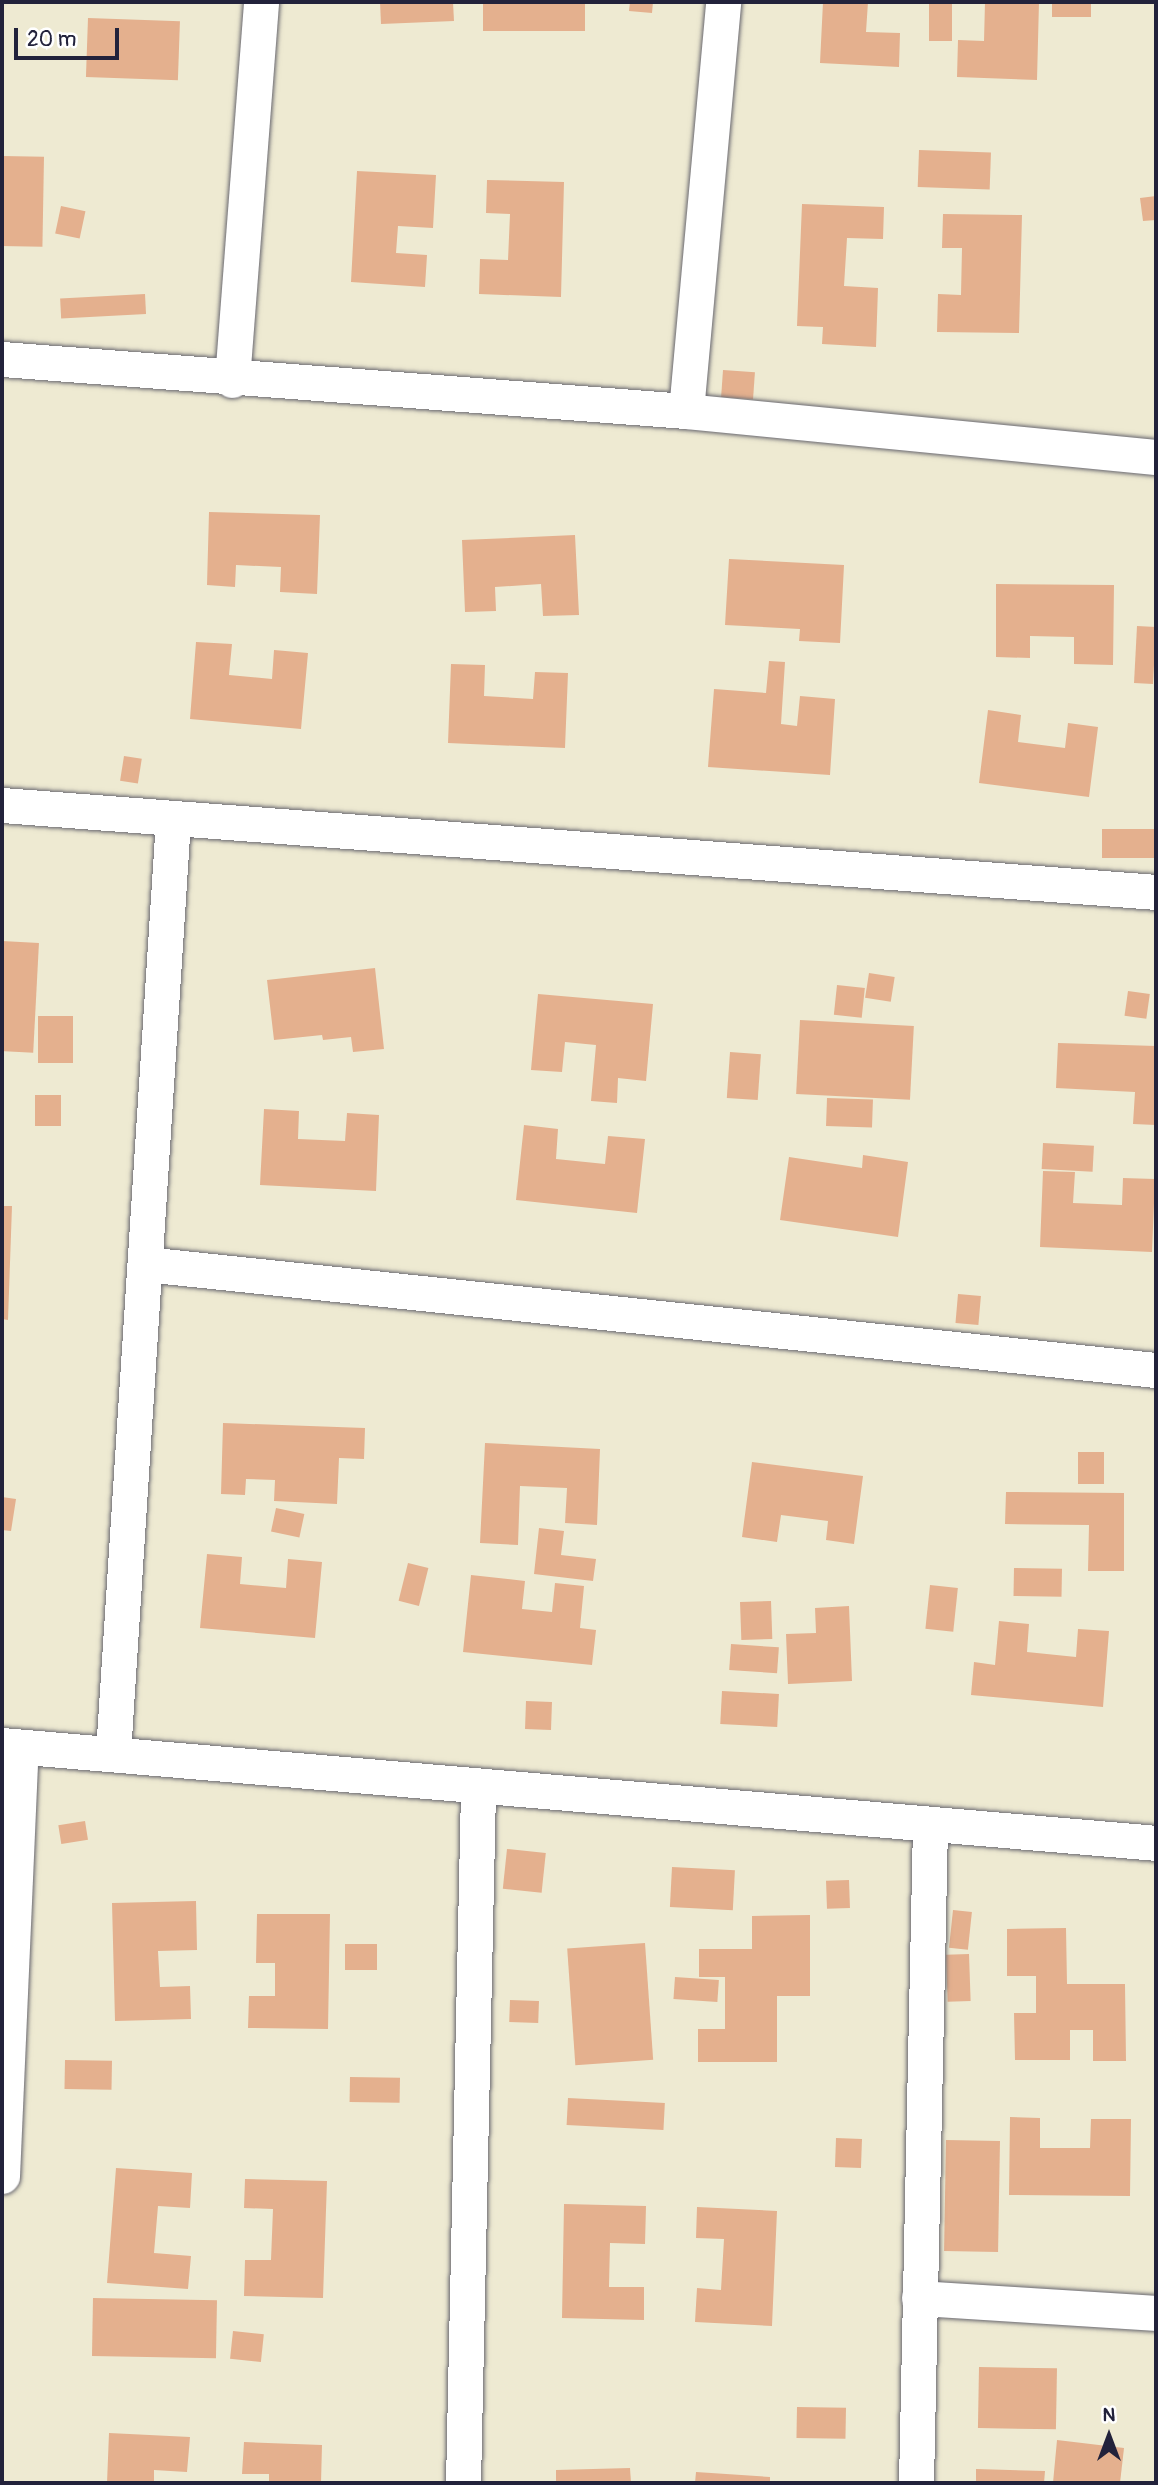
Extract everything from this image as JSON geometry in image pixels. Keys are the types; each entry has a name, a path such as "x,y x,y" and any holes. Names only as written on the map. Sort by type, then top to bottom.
{"street":[{"path":"232,380 261,2"},
{"path":"686,411 723,2"},
{"path":"2,359 232,380 686,411 1156,457"},
{"path":"2,805 1156,892"},
{"path":"113,1753 173,819"},
{"path":"145,1264 1156,1370"},
{"path":"2,2176 11,1746 930,1828 1156,1843"},
{"path":"463,2483 478,1788"},
{"path":"916,2483 930,1828"},
{"path":"919,2298 1156,2313"}],"building":[{"path":"380,2 453,2 454,21 381,24"},
{"path":"483,2 585,2 585,31 483,31"},
{"path":"630,2 653,2 652,13 629,11"},
{"path":"823,2 868,2 866,32 900,33 899,67 820,63"},
{"path":"929,2 952,2 952,41 929,41"},
{"path":"985,2 1039,2 1037,80 957,77 958,40 984,41"},
{"path":"1052,2 1091,2 1091,17 1052,17"},
{"path":"88,18 180,21 178,80 86,77"},
{"path":"919,150 991,153 990,189 918,187"},
{"path":"2,156 44,157 42,247 2,246"},
{"path":"357,171 436,175 433,228 398,226 396,253 427,255 425,287 351,282"},
{"path":"487,180 564,182 561,297 479,294 480,259 508,260 510,214 486,213"},
{"path":"1156,196 1156,220 1143,221 1140,198"},
{"path":"802,204 884,207 883,239 847,238 844,286 878,288 876,347 822,344 823,327 797,326"},
{"path":"61,206 85,211 80,239 55,233"},
{"path":"943,214 1022,215 1019,333 937,332 938,294 961,295 962,248 942,248"},
{"path":"145,294 146,314 61,318 60,298"},
{"path":"723,370 755,372 753,399 721,397"},
{"path":"209,512 320,515 317,594 280,592 281,567 236,565 235,587 207,585"},
{"path":"575,535 579,615 543,616 541,584 495,587 496,611 465,612 462,540"},
{"path":"729,559 844,565 840,643 799,641 800,629 725,625"},
{"path":"996,584 1114,585 1113,665 1074,664 1074,637 1030,636 1030,658 996,657"},
{"path":"1137,626 1156,627 1153,684 1134,683"},
{"path":"196,642 232,644 229,675 272,679 274,650 308,653 301,729 190,719"},
{"path":"769,661 785,662 781,724 797,726 800,696 835,699 830,775 708,767 714,689 766,693"},
{"path":"451,664 485,665 484,696 533,699 535,672 568,673 565,748 448,743"},
{"path":"988,710 1021,715 1018,742 1065,748 1068,723 1098,727 1089,797 979,783"},
{"path":"124,756 142,759 138,784 120,781"},
{"path":"1102,829 1156,829 1156,858 1102,858"},
{"path":"2,941 39,943 33,1053 2,1051"},
{"path":"375,968 384,1049 353,1052 351,1037 323,1040 322,1035 274,1040 267,980"},
{"path":"869,973 895,977 891,1002 865,998"},
{"path":"837,985 865,988 862,1018 834,1015"},
{"path":"1128,991 1150,994 1146,1019 1125,1016"},
{"path":"538,994 653,1004 646,1081 618,1078 617,1103 591,1101 596,1045 565,1042 562,1072 531,1070"},
{"path":"38,1016 73,1016 73,1063 38,1063"},
{"path":"800,1020 914,1026 910,1100 796,1094"},
{"path":"1058,1043 1156,1046 1156,1125 1133,1124 1135,1092 1056,1088"},
{"path":"730,1052 761,1054 758,1100 727,1098"},
{"path":"35,1095 61,1095 61,1126 35,1126"},
{"path":"827,1098 873,1100 872,1128 826,1126"},
{"path":"264,1109 299,1111 298,1139 345,1141 347,1113 379,1115 376,1191 260,1185"},
{"path":"524,1125 558,1129 556,1159 605,1164 608,1136 645,1139 637,1213 516,1200"},
{"path":"1043,1143 1094,1146 1093,1172 1042,1169"},
{"path":"863,1155 908,1162 898,1237 780,1220 789,1157 862,1168"},
{"path":"1043,1171 1075,1172 1073,1203 1122,1205 1123,1178 1155,1179 1152,1252 1040,1247"},
{"path":"2,1206 12,1206 8,1320 2,1319"},
{"path":"958,1294 981,1296 978,1325 955,1323"},
{"path":"223,1423 365,1428 364,1459 339,1458 337,1504 274,1501 275,1480 246,1479 245,1495 221,1494"},
{"path":"485,1443 600,1449 597,1525 565,1523 567,1488 520,1486 518,1545 480,1543"},
{"path":"1078,1452 1104,1452 1104,1484 1078,1484"},
{"path":"752,1462 863,1476 854,1544 826,1540 828,1521 781,1515 777,1542 742,1537"},
{"path":"1006,1492 1124,1493 1124,1571 1088,1571 1089,1525 1005,1524"},
{"path":"2,1497 16,1499 11,1531 2,1530"},
{"path":"276,1508 304,1514 299,1538 271,1531"},
{"path":"539,1528 564,1531 561,1555 596,1559 593,1581 534,1574"},
{"path":"207,1554 242,1557 240,1584 286,1588 288,1559 322,1562 315,1638 200,1628"},
{"path":"408,1563 428,1568 419,1606 399,1601"},
{"path":"1014,1568 1062,1569 1062,1597 1014,1596"},
{"path":"471,1575 525,1581 522,1609 552,1612 555,1583 584,1586 580,1628 596,1630 592,1665 463,1652"},
{"path":"930,1585 958,1588 953,1632 925,1629"},
{"path":"771,1601 772,1639 741,1640 740,1602"},
{"path":"849,1606 852,1681 788,1684 786,1634 816,1633 815,1608"},
{"path":"999,1621 1029,1624 1027,1652 1076,1657 1078,1629 1109,1631 1103,1707 971,1695 974,1662 995,1665"},
{"path":"731,1644 779,1647 777,1673 729,1670"},
{"path":"722,1691 779,1694 777,1727 720,1724"},
{"path":"526,1701 552,1702 551,1730 525,1729"},
{"path":"85,1821 88,1840 61,1844 58,1825"},
{"path":"507,1849 546,1853 542,1893 503,1889"},
{"path":"672,1867 735,1870 733,1910 670,1907"},
{"path":"849,1880 850,1908 827,1909 826,1881"},
{"path":"196,1901 197,1950 158,1951 160,1987 190,1986 191,2019 115,2021 112,1903"},
{"path":"953,1910 972,1912 968,1950 949,1948"},
{"path":"257,1914 330,1914 328,2029 248,2028 249,1996 275,1996 275,1963 256,1963"},
{"path":"810,1915 810,1996 777,1996 777,2062 698,2062 698,2029 725,2029 725,1977 699,1977 699,1949 752,1949 752,1916"},
{"path":"1066,1928 1067,1984 1125,1984 1126,2061 1093,2061 1093,2030 1070,2030 1070,2060 1015,2060 1014,2013 1036,2013 1036,1976 1007,1976 1007,1929"},
{"path":"645,1943 653,2060 575,2065 567,1948"},
{"path":"345,1944 377,1944 377,1970 345,1970"},
{"path":"969,1954 971,2001 948,2002 946,1955"},
{"path":"675,1977 719,1980 717,2002 673,1999"},
{"path":"510,2000 539,2001 538,2023 509,2022"},
{"path":"65,2060 112,2061 111,2090 64,2089"},
{"path":"350,2077 400,2078 400,2103 350,2102"},
{"path":"568,2098 665,2103 663,2130 567,2125"},
{"path":"1010,2117 1040,2118 1040,2148 1090,2148 1091,2119 1131,2119 1130,2196 1009,2195"},
{"path":"836,2138 862,2139 861,2168 835,2167"},
{"path":"946,2140 1000,2141 998,2252 944,2251"},
{"path":"116,2168 192,2173 190,2208 158,2206 154,2253 191,2256 188,2289 107,2283"},
{"path":"245,2179 327,2181 323,2298 244,2296 245,2260 271,2260 273,2209 244,2208"},
{"path":"564,2204 646,2206 645,2244 610,2243 609,2287 644,2287 644,2320 562,2318"},
{"path":"697,2207 777,2211 772,2326 695,2322 697,2288 721,2290 724,2239 696,2238"},
{"path":"93,2298 217,2300 216,2358 92,2356"},
{"path":"233,2331 264,2334 261,2362 230,2359"},
{"path":"979,2367 1057,2368 1056,2429 978,2428"},
{"path":"797,2407 846,2408 845,2439 796,2438"},
{"path":"109,2433 190,2437 187,2472 154,2470 154,2483 107,2483"},
{"path":"1057,2440 1124,2448 1120,2483 1053,2483"},
{"path":"244,2442 322,2445 321,2483 269,2483 269,2474 242,2474"},
{"path":"630,2468 631,2483 556,2483 556,2470"},
{"path":"976,2469 1045,2471 1044,2483 976,2483"},
{"path":"696,2472 770,2477 770,2483 695,2483"}]}
